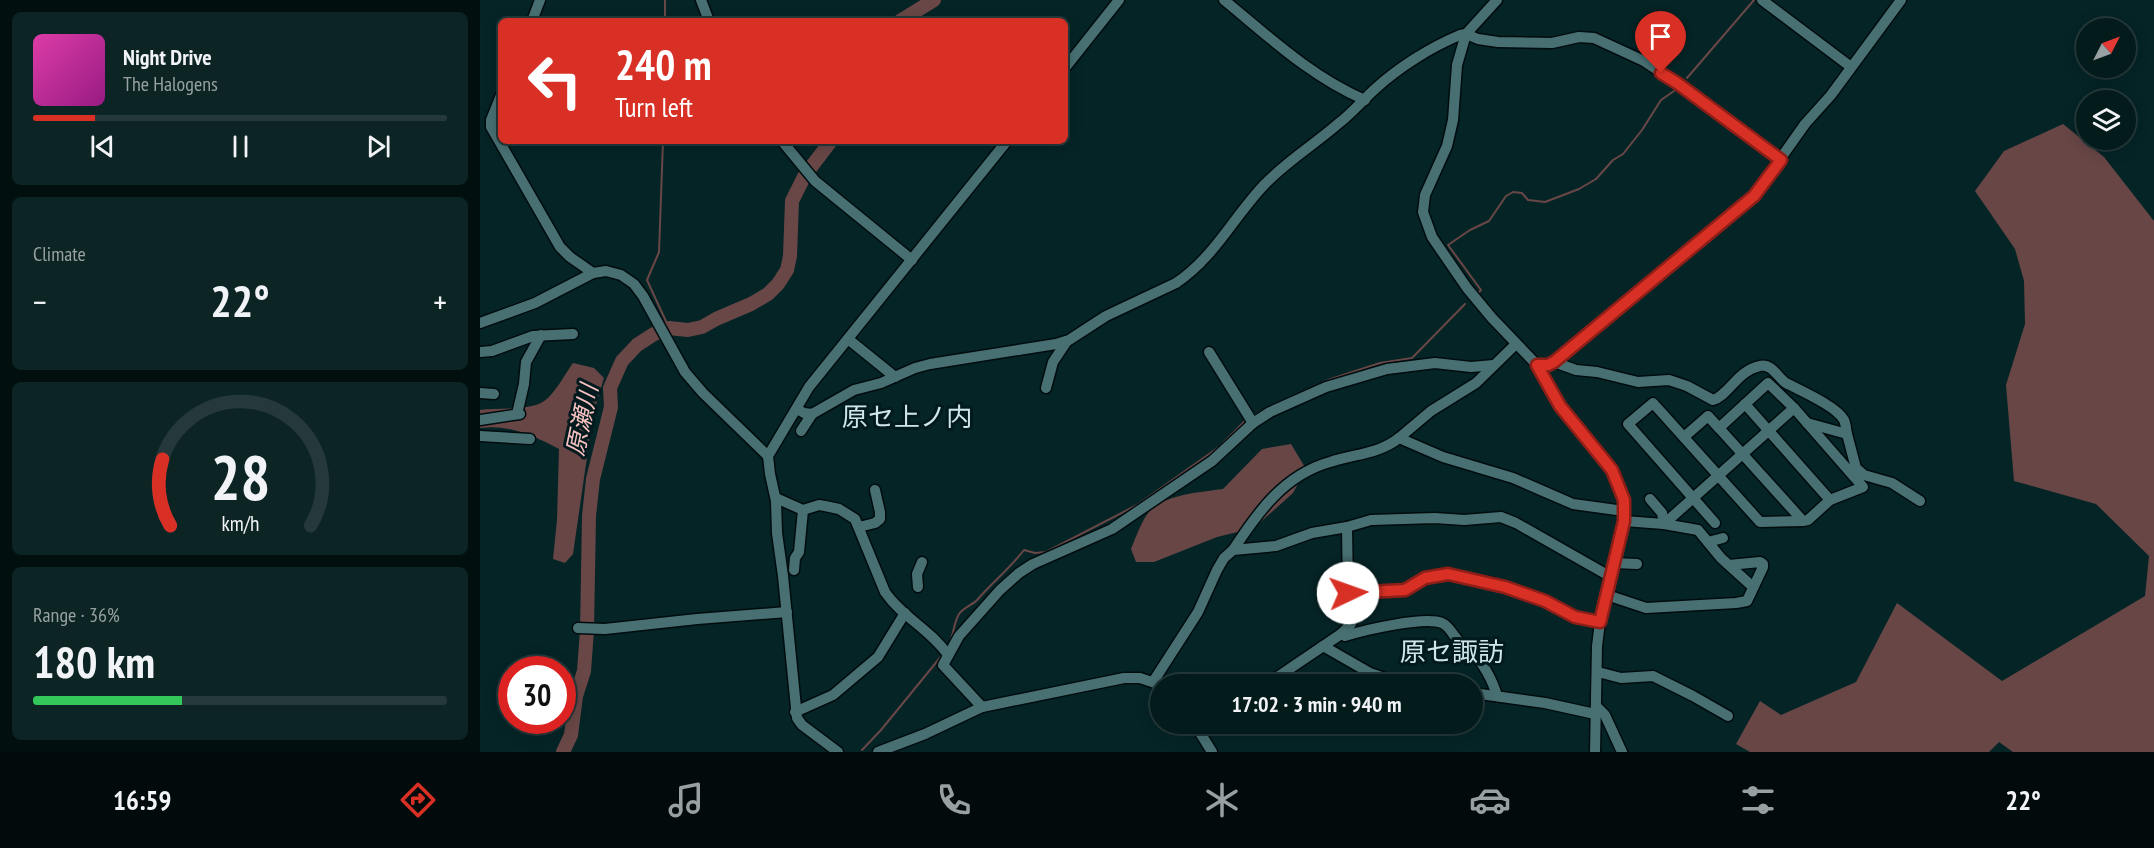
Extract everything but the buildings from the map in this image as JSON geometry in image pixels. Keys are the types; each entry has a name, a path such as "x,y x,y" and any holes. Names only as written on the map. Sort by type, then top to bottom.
{"street":[{"path":"533,18 540,0"},
{"path":"701,0 708,18"},
{"path":"1068,64 1119,0"},
{"path":"1224,0 1319,76 1365,100"},
{"path":"1497,0 1466,34 1457,65 1453,120 1447,146 1425,195 1423,212 1432,237 1467,288 1537,365 1560,406 1612,470 1624,500 1624,516 1600,622 1597,646 1595,752"},
{"path":"1762,0 1851,68"},
{"path":"1537,365 1548,365 1554,362 1754,196 1806,124 1902,0"},
{"path":"801,431 812,414 854,390 930,364 1068,341 1106,316 1136,300 1163,290 1187,276 1235,224 1265,184 1297,156 1358,108 1388,78 1421,55 1466,34 1478,39 1498,42 1552,43 1579,37 1594,38 1636,57 1677,83 1781,160"},
{"path":"498,102 490,120 498,138"},
{"path":"501,144 560,247 593,273"},
{"path":"784,144 815,181 912,260"},
{"path":"838,752 802,725 795,712 787,612 777,533 776,498 768,456 809,387 1005,144"},
{"path":"480,323 535,303 593,273 606,271 627,278 634,284 655,316 685,372 768,456"},
{"path":"480,352 492,351 541,335 573,334"},
{"path":"480,420 519,414 526,362 541,335"},
{"path":"848,339 895,377"},
{"path":"1046,388 1053,362 1068,341"},
{"path":"1162,674 1198,612 1224,558 1233,550 1265,505 1296,476 1329,462 1389,446 1431,411 1488,374 1516,344"},
{"path":"1209,352 1251,420"},
{"path":"1554,362 1576,370 1597,372 1638,382 1669,380 1687,386 1713,400 1721,396 1736,379 1761,365 1767,366 1783,380 1812,395 1845,421 1856,468 1864,475 1892,483 1920,501"},
{"path":"982,707 942,665 959,636 1000,590 1019,573 1033,564 1112,529 1212,461 1251,420 1297,399 1326,387 1387,369 1435,363 1494,365"},
{"path":"1715,523 1628,424 1653,402 1760,522 1808,520 1830,500 1863,487 1794,408 1768,384 1719,428"},
{"path":"480,393 494,394"},
{"path":"1746,404 1830,500"},
{"path":"1664,524 1794,408"},
{"path":"797,409 812,414"},
{"path":"1684,437 1708,416 1803,521"},
{"path":"496,418 497,437"},
{"path":"1807,423 1847,434"},
{"path":"480,436 530,439"},
{"path":"1399,438 1443,457 1513,478 1573,504 1698,530 1729,565 1753,587"},
{"path":"859,526 875,523 880,519 875,490"},
{"path":"776,498 803,510 819,505 839,509 855,519 885,592 891,601 939,642 948,655"},
{"path":"1650,499 1662,513 1664,524"},
{"path":"794,570 795,558 799,552 803,510"},
{"path":"1233,550 1276,546 1312,533 1371,520 1435,518 1464,520 1501,517 1516,523 1611,577"},
{"path":"1282,674 1341,634 1351,624 1347,527"},
{"path":"1708,542 1723,538"},
{"path":"781,558 795,558"},
{"path":"918,587 917,574 922,562"},
{"path":"1607,595 1646,608 1747,601 1763,564 1760,562 1729,565"},
{"path":"1614,563 1637,564"},
{"path":"1348,593 1405,590 1425,578 1448,574 1493,583 1545,601 1575,617 1600,622"},
{"path":"578,628 603,629 787,612"},
{"path":"795,712 833,695 878,657 905,613"},
{"path":"1341,634 1345,636 1432,620 1443,623 1457,639 1472,650 1494,685 1497,696"},
{"path":"1323,646 1373,674"},
{"path":"1598,672 1621,678 1653,676 1728,716"},
{"path":"878,752 925,734 982,707 1124,678 1150,681"},
{"path":"1483,694 1596,710 1605,715 1622,752"},
{"path":"1201,734 1212,752"}],"shaded area":[{"path":"2063,124 2076,134 2076,150 2095,150 2104,157 2154,221 2154,752 2013,752 1999,742 1989,752 1750,752 1736,744 1760,701 1781,715 1856,682 1897,603 2002,681 2145,596 2149,556 2096,504 2014,481 2006,385 2025,324 2024,281 2015,249 1975,191 2004,151"},
{"path":"573,363 594,368 604,378 591,421 573,554 565,563 553,559 557,520 559,449 511,429 480,428 480,410 526,407 542,402 555,390"},
{"path":"1291,444 1306,469 1293,493 1254,528 1217,537 1154,562 1136,562 1131,549 1143,521 1154,507 1178,496 1223,489 1262,449"}],"waterway":[{"path":"665,0 665,18"},
{"name":"原瀬川","path":"905,18 934,0"},
{"path":"1687,78 1754,0"},
{"path":"1478,293 1481,290 1448,245 1470,230 1489,221 1506,196 1513,192 1522,193 1528,200 1545,202 1579,189 1596,179 1613,160 1623,154 1661,100 1674,91"},
{"path":"663,144 659,252 647,280 669,328"},
{"name":"原瀬川","path":"563,752 571,735 576,696 584,671 589,516 593,479 611,407 610,388 622,361 637,345 654,334 669,328 688,330 702,327 751,304 768,294 778,284 787,270 790,256 792,201 805,175 829,144"},
{"path":"1269,407 1331,379 1380,363 1412,358 1465,304"},
{"path":"1253,416 1264,410"},
{"path":"950,641 959,614 976,601 1024,550 1035,553 1046,552 1137,505 1219,447 1246,420"},
{"path":"862,750 943,654"}],"district":[{"name":"原セ上ノ内","path":"907,416"},
{"name":"原セ諏訪","path":"1452,651"}],"route":[{"path":"1348,593 1405,590 1425,578 1448,574 1493,583 1545,601 1575,617 1600,622 1624,521 1624,500 1618,480 1612,470 1570,420 1537,365 1548,365 1554,362 1754,196 1781,160 1661,73"}]}
